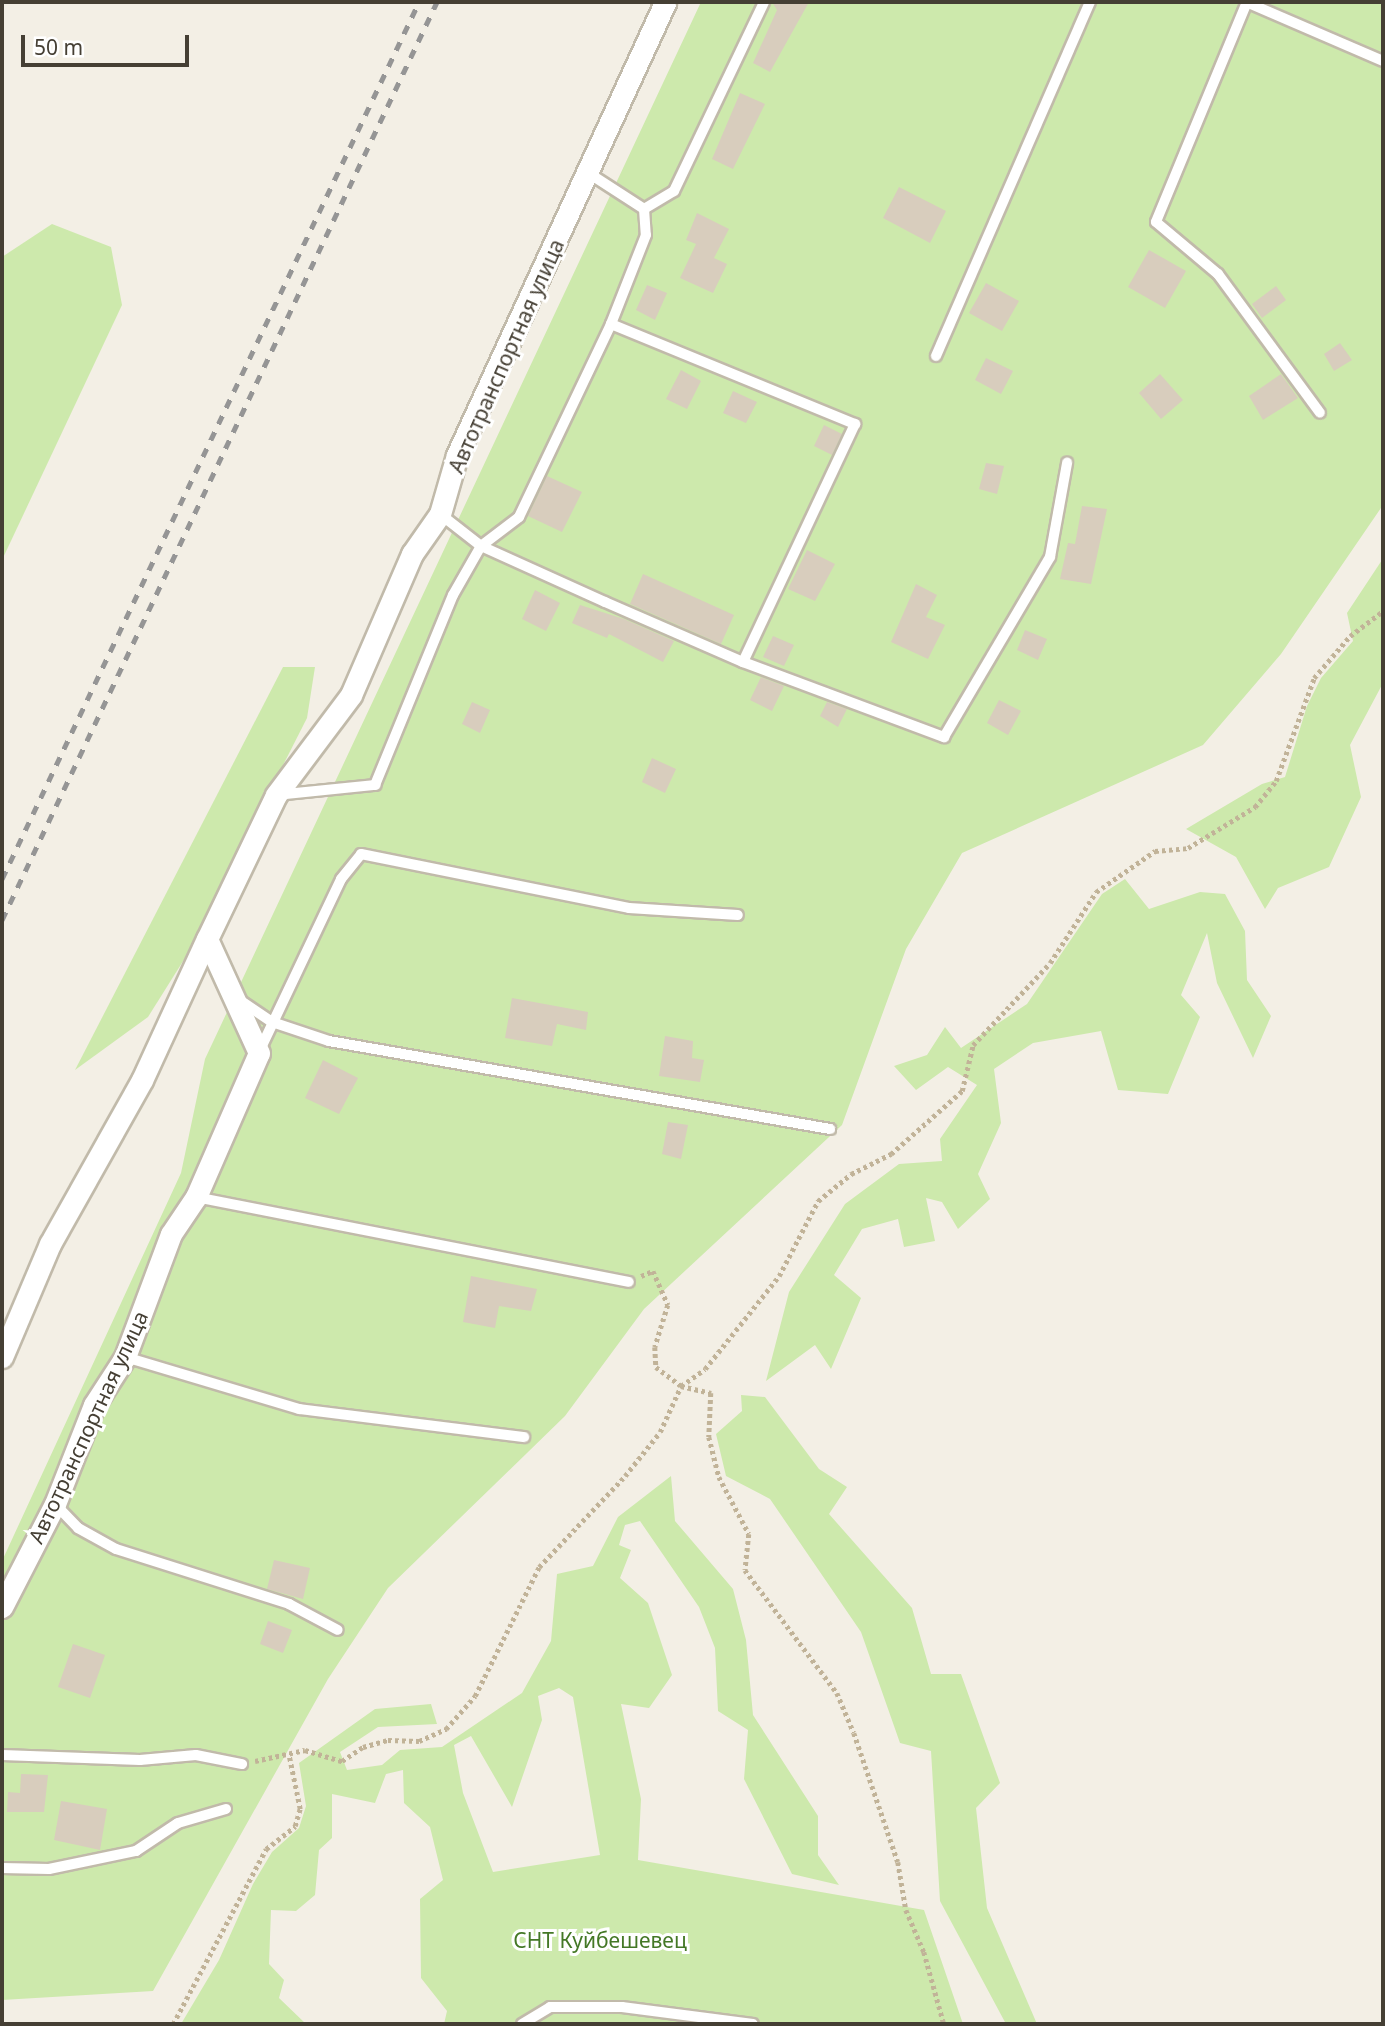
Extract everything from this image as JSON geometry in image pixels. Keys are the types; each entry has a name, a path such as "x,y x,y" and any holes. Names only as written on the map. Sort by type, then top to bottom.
{"street":[{"name":"Автотранспортная улица","path":"2,1357 50,1244 142,1080 276,795 351,695 412,554 440,514 457,455 590,174 666,2"},
{"path":"207,939 259,1053"},
{"name":"Автотранспортная улица","path":"2,1606 55,1504 94,1405 125,1357 171,1234 196,1197 259,1053"}],"lane":[{"path":"644,209 674,191 764,2"},
{"path":"936,356 1090,2"},
{"path":"1320,413 1218,274 1156,222 1247,2 1383,61"},
{"path":"590,174 644,209"},
{"path":"276,795 375,785 426,652 481,546 519,517 611,324 646,235 644,209"},
{"path":"611,324 855,424 743,662"},
{"path":"440,514 481,546 743,662 944,737 1050,557 1068,463"},
{"path":"259,1053 341,880 360,854 629,908 738,915"},
{"path":"236,998 272,1022 329,1041 830,1129"},
{"path":"196,1197 629,1282"},
{"path":"125,1357 299,1409 524,1437"},
{"path":"55,1504 78,1528 116,1549 289,1604 338,1630"},
{"path":"2,1755 140,1760 196,1755 242,1764"},
{"path":"2,1868 49,1869 136,1851 178,1823 226,1809"},
{"path":"522,2024 550,2007 622,2007 753,2024"}],"path":[{"path":"242,1764 289,1756 304,1750 342,1761 363,1747 388,1740 419,1741 446,1729 475,1696 539,1567 660,1432 681,1386 705,1369 779,1276 818,1201 851,1174 899,1147 962,1091 973,1045 1050,963 1096,892 1155,851 1188,848 1255,807 1276,781 1314,678 1350,636 1383,611"},
{"path":"629,1282 653,1271 663,1289 668,1305 655,1347 656,1367 681,1386 711,1393 709,1437 719,1477 749,1534 745,1570 837,1693 854,1733 898,1862 906,1910 924,1952 944,2024"},
{"path":"173,2024 265,1849 295,1826 300,1808 289,1756"}],"green space":[{"path":"701,2 1383,2 1383,505 1281,654 1203,745 962,853 906,949 842,1125 644,1309 565,1416 388,1588 328,1679 153,1991 2,2000 2,1561 181,1173 205,1059"},
{"path":"52,224 111,247 122,305 2,560 2,257"},
{"path":"1382,560 1383,683 1350,745 1361,797 1329,867 1278,888 1265,909 1236,857 1186,829 1262,784 1285,777 1307,706 1321,678 1353,641 1347,613"},
{"path":"283,667 315,667 307,718 185,958 148,1017 75,1070"},
{"path":"1125,879 1149,909 1200,892 1225,894 1245,931 1247,980 1271,1016 1253,1058 1217,983 1207,933 1181,995 1200,1017 1168,1094 1118,1090 1101,1031 1033,1043 994,1069 1001,1123 978,1174 990,1199 958,1229 942,1202 926,1198 935,1241 904,1247 898,1219 862,1229 834,1275 861,1298 831,1369 815,1345 766,1381 789,1292 845,1204 899,1164 942,1161 940,1139 977,1085 948,1067 916,1090 894,1066 927,1055 945,1027 961,1048 1027,1004 1102,894"},
{"path":"741,1395 765,1397 819,1469 847,1487 829,1514 912,1608 931,1674 961,1674 1000,1783 976,1808 987,1908 1037,2024 1006,2024 940,1901 931,1751 900,1743 861,1632 770,1499 726,1476 716,1434 742,1411"},
{"name":"СНТ Куйбешевец","path":"671,1476 675,1521 733,1589 746,1640 753,1715 818,1816 818,1855 839,1885 792,1874 744,1779 748,1730 718,1711 715,1648 699,1607 640,1521 625,1525 619,1545 631,1550 620,1578 648,1603 672,1675 649,1708 621,1704 641,1799 638,1860 924,1910 963,2024 444,2024 447,2011 421,1978 420,1899 443,1880 430,1827 404,1803 403,1770 386,1774 375,1803 332,1794 332,1838 319,1850 315,1895 296,1911 271,1910 269,1964 284,1980 279,1998 306,2024 181,2024 219,1960 253,1884 272,1852 299,1828 306,1806 299,1763 375,1709 431,1704 437,1724 378,1727 340,1752 347,1770 382,1765 400,1750 442,1747 522,1693 551,1641 557,1574 593,1566 618,1517","holes":["559,1688 573,1697 600,1855 493,1872 463,1793 454,1745 471,1736 512,1807 542,1720 538,1696"]}],"building":[{"path":"772,2 809,2 770,72 753,63 777,10"},
{"path":"740,93 765,104 733,169 712,159"},
{"path":"899,187 946,211 930,243 883,218"},
{"path":"697,213 729,229 714,258 727,264 713,293 680,278 696,244 686,240"},
{"path":"1149,250 1186,271 1165,308 1128,287"},
{"path":"986,283 1019,301 1002,331 969,313"},
{"path":"647,285 667,293 655,320 636,310"},
{"path":"1276,286 1286,300 1262,318 1252,304"},
{"path":"1340,343 1352,360 1334,371 1324,354"},
{"path":"986,358 1013,371 1001,394 975,380"},
{"path":"681,370 701,381 687,409 666,399"},
{"path":"1160,374 1183,400 1161,419 1139,393"},
{"path":"1281,374 1298,398 1263,420 1249,396"},
{"path":"733,391 757,402 746,423 723,413"},
{"path":"824,425 842,434 832,455 814,446"},
{"path":"986,463 1004,466 997,494 979,489"},
{"path":"547,476 582,492 562,532 528,516"},
{"path":"1082,506 1107,509 1091,584 1060,579 1068,543 1075,544"},
{"path":"807,550 835,564 815,601 788,589"},
{"path":"643,574 734,615 721,644 630,604"},
{"path":"916,584 937,595 926,617 945,625 928,659 891,642"},
{"path":"535,590 560,603 546,631 522,619"},
{"path":"580,605 624,619 674,641 663,662 609,634 607,638 572,623"},
{"path":"1025,630 1047,639 1038,660 1017,650"},
{"path":"773,636 794,645 784,666 763,657"},
{"path":"761,677 784,686 772,711 750,700"},
{"path":"999,700 1021,711 1008,735 987,723"},
{"path":"472,702 490,710 480,733 462,724"},
{"path":"827,702 847,709 838,727 820,716"},
{"path":"652,758 676,769 665,793 642,782"},
{"path":"512,998 588,1012 586,1030 557,1024 552,1046 505,1038"},
{"path":"665,1036 693,1041 692,1058 704,1060 700,1082 659,1076"},
{"path":"323,1060 358,1078 339,1114 305,1098"},
{"path":"668,1122 688,1125 681,1159 662,1154"},
{"path":"471,1276 537,1289 531,1311 499,1306 495,1328 463,1322"},
{"path":"274,1560 310,1568 303,1599 267,1589"},
{"path":"268,1621 292,1630 283,1653 260,1644"},
{"path":"73,1644 105,1655 90,1698 58,1687"},
{"path":"21,1774 48,1775 44,1812 7,1812 8,1792 20,1793"},
{"path":"61,1801 107,1809 100,1850 54,1840"}],"railway":[{"path":"2,879 419,2"},
{"path":"2,920 437,2"}]}
